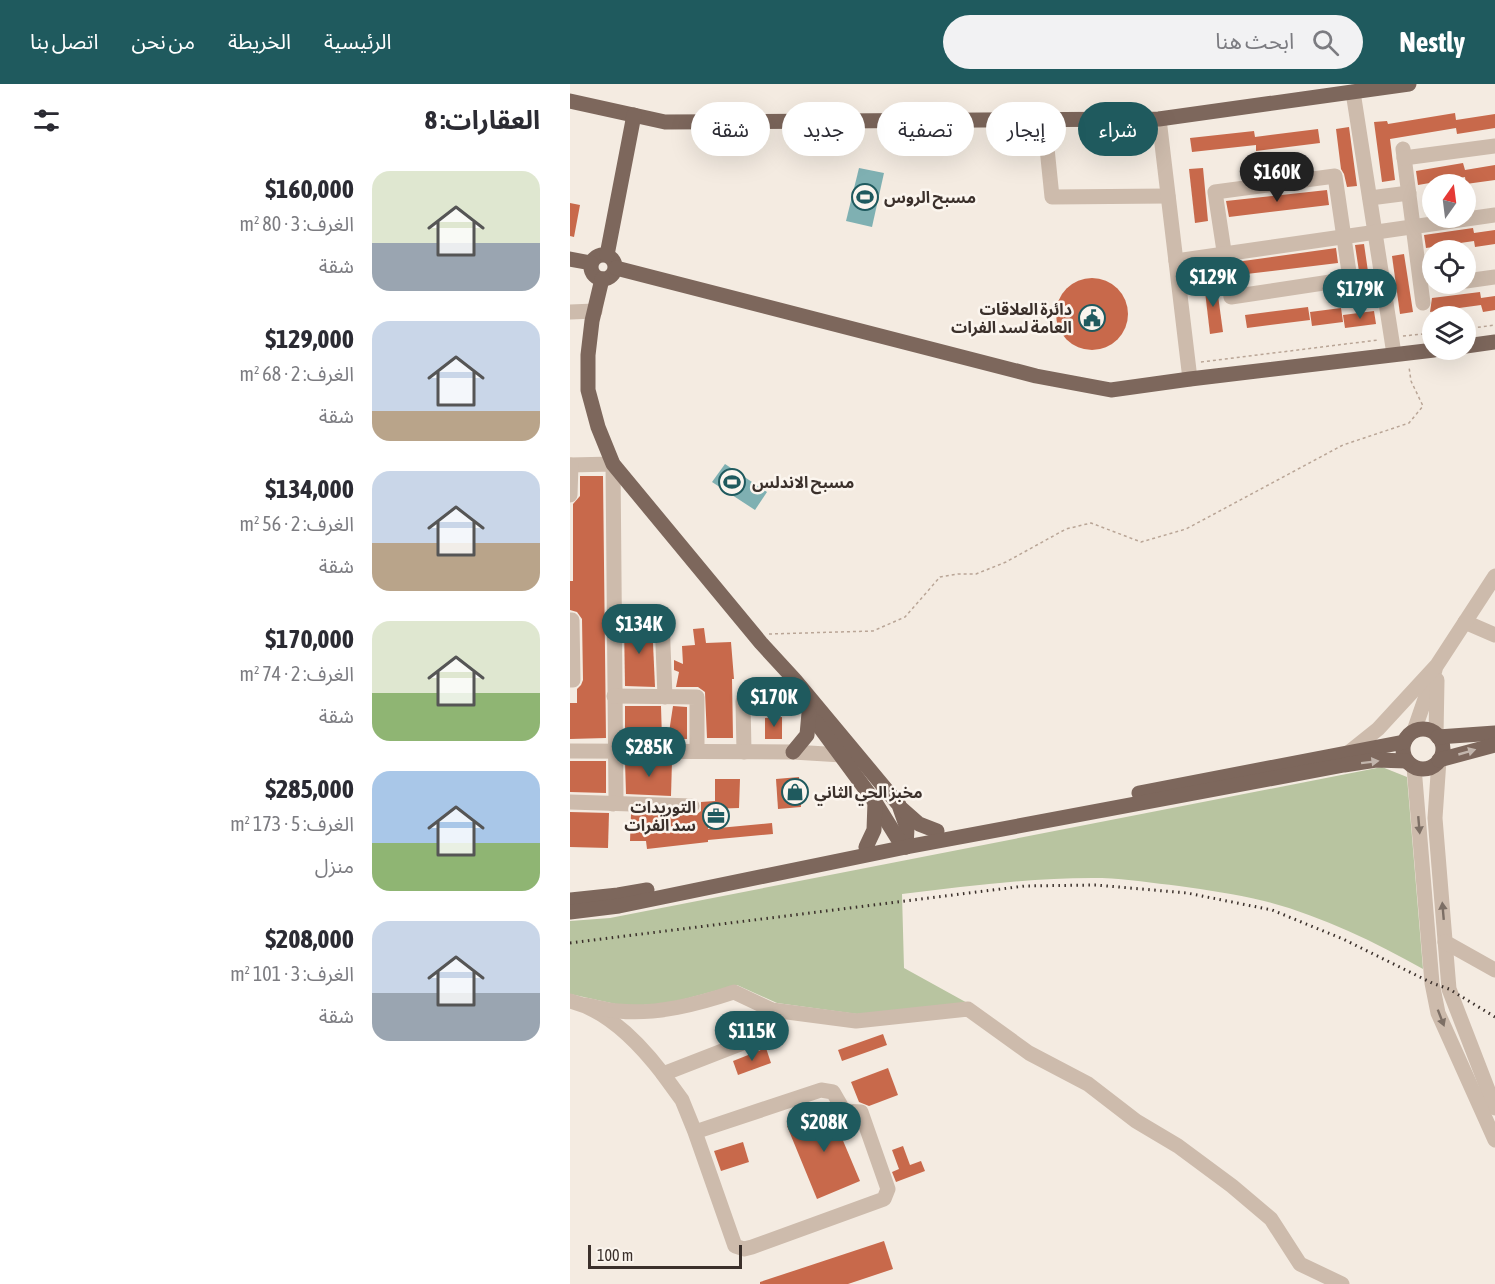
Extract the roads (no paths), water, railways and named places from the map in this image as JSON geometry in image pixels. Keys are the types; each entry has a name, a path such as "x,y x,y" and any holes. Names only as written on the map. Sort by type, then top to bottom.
{"main road":[{"path":"1066,119 1159,119 1409,84"},
{"path":"570,101 665,122 986,119"},
{"path":"607,255 633,115"},
{"path":"599,255 607,255 614,260 616,268 612,276 602,279 594,275 591,263 599,255"},
{"path":"570,259 591,263"},
{"path":"616,268 1047,378 1111,390 1189,371 1422,351"},
{"path":"602,279 588,355 588,390 598,427 613,465 757,639 795,680 848,754 875,802 904,841"},
{"path":"1476,345 1495,342"},
{"path":"757,639 809,713 898,805 919,824 937,831"},
{"path":"794,752 807,735 809,713"},
{"path":"570,912 618,906 904,841 937,831 1348,753 1409,737 1425,730 1437,736 1495,733"},
{"path":"1437,736 1442,750 1439,760"},
{"path":"1409,737 1403,750 1410,764"},
{"path":"570,900 618,895 866,847 1376,760 1429,768 1439,760 1495,745"},
{"path":"866,847 874,830 875,802"},
{"path":"898,805 905,819 904,841"}],"street":[{"path":"1353,92 1392,338 1400,354"},
{"path":"1159,119 1189,371"},
{"path":"1423,303 1404,153 1495,146"},
{"path":"1048,156 1052,197 1168,196"},
{"path":"1335,176 1343,237 1350,279 1230,297 1215,192 1335,176"},
{"path":"1370,198 1409,193"},
{"path":"1176,261 1495,215"},
{"path":"1476,280 1495,277"},
{"path":"570,312 595,311"},
{"path":"570,495 571,465 613,465 616,799 613,804"},
{"path":"1348,753 1378,729 1437,665 1494,580"},
{"path":"662,619 665,697"},
{"path":"570,620 572,620 573,680 570,680"},
{"path":"1465,622 1495,635"},
{"path":"1437,665 1437,736"},
{"path":"1409,737 1437,665"},
{"path":"614,696 697,697 697,752"},
{"path":"743,701 744,752"},
{"path":"570,751 848,754"},
{"path":"1439,760 1435,818 1449,989 1495,1108"},
{"path":"1410,764 1432,983 1438,1013 1495,1140"},
{"path":"570,802 692,806"},
{"path":"1445,942 1495,970"},
{"path":"570,1001 620,1011 663,1010 734,992 772,1010 856,1021 968,1010 1029,1053 1088,1084 1136,1121 1178,1146 1232,1186 1271,1219 1300,1264 1342,1284"},
{"path":"585,1005 644,1049 682,1100 735,1246 752,1247 884,1199 887,1194 888,1190 861,1112 844,1111 833,1092 828,1089 695,1132"},
{"path":"663,1074 766,1034 772,1010"}],"water":[{"name":"مسبح الروس","path":"859,168 884,173 872,227 846,221"},
{"path":"725,464 767,492 755,510 712,482"}],"railway":[{"path":"570,943 1025,886 1096,885 1187,893 1272,910 1343,939 1432,983 1449,989 1495,1017"}],"place":[{"name":"مسبح الروس","path":"865,197"},
{"name":"دائرة العلاقات العامة لسد الفرات","path":"1092,318"},
{"name":"مسبح الاندلس","path":"732,482"},
{"name":"مخبز الحي الثاني","path":"795,792"},
{"name":"التوريدات سد الفرات","path":"716,816"}]}
